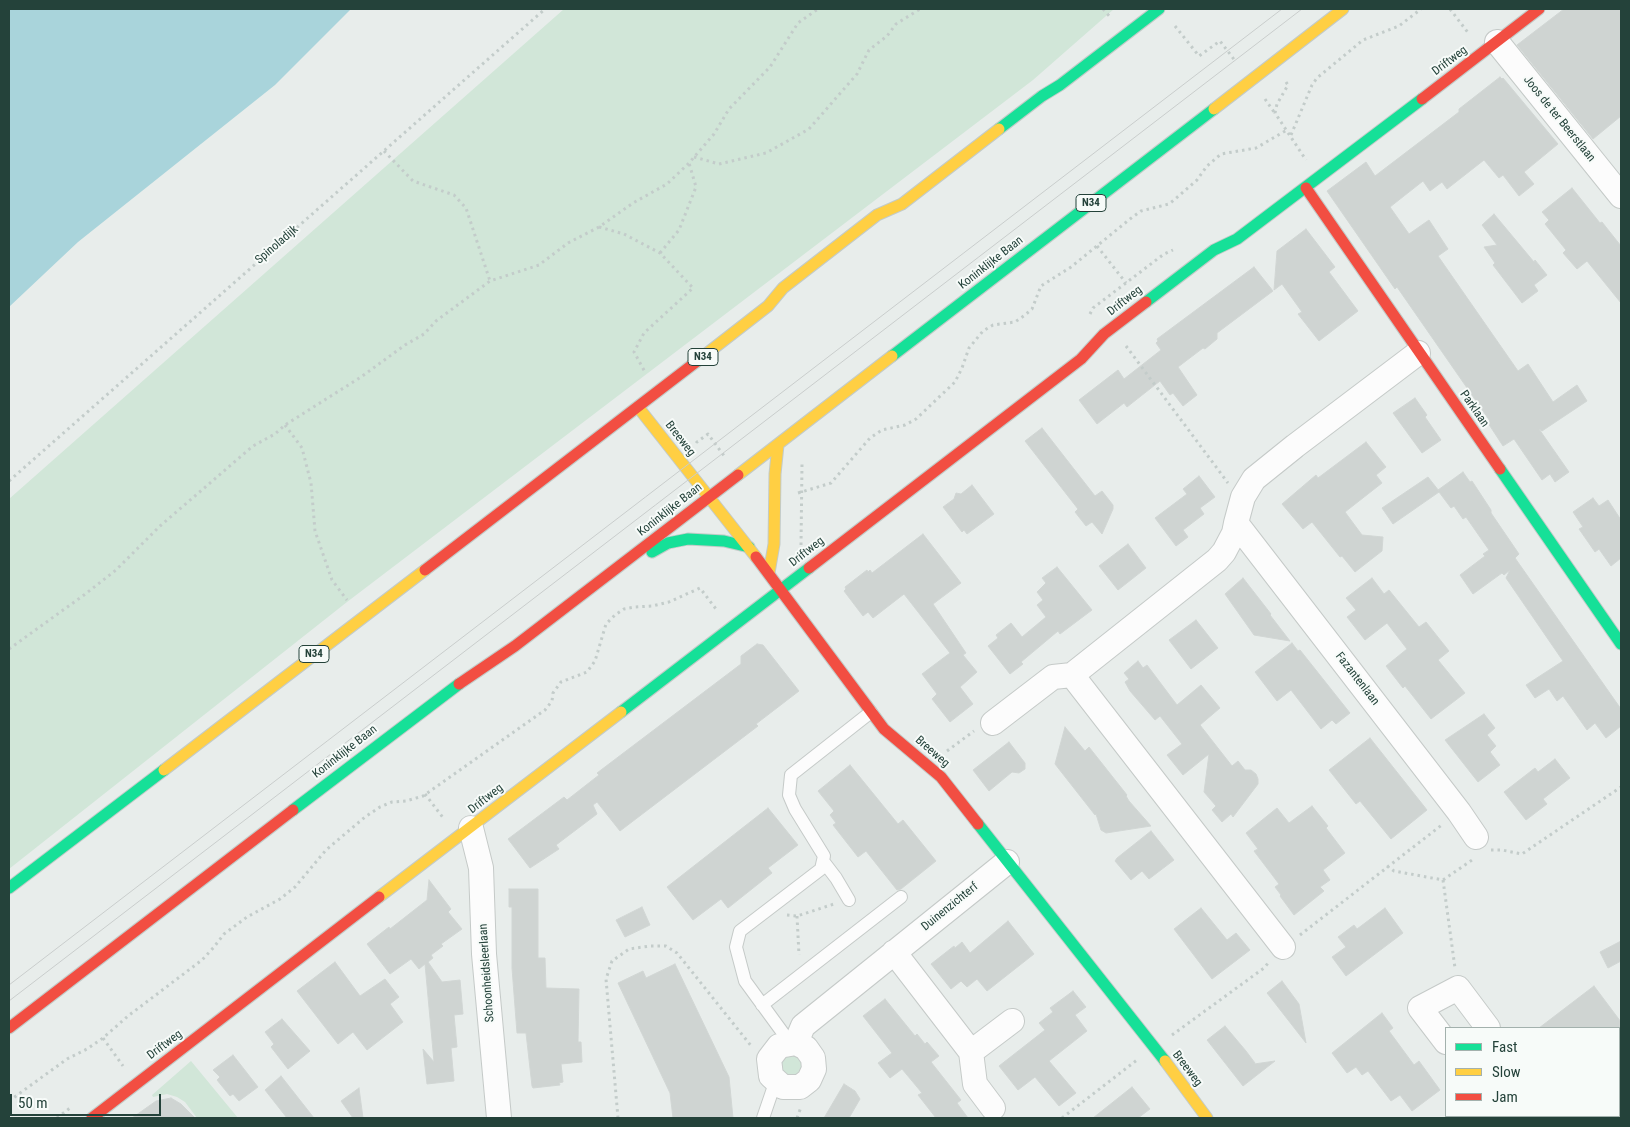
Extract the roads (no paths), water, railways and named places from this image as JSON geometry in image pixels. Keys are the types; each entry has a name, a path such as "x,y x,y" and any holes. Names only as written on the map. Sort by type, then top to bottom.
{"main road":[{"name":"N34","path":"9,888 659,391 768,306 783,288 877,215 902,204 1159,9"},
{"name":"Koninklijke Baan","path":"9,1028 422,711 475,672 515,646 633,556 1343,9"},
{"name":"Driftweg","path":"92,1118 1081,359 1112,328 1214,250 1237,239 1306,188 1539,9"},
{"name":"Parklaan","path":"1306,188 1418,353 1621,644"},
{"name":"Breeweg","path":"638,407 769,573 884,729 941,777 1006,862 1155,1048 1207,1118"},
{"path":"769,573 774,544 775,474 778,444"},
{"path":"633,556 655,552 668,543 688,539 724,541 749,547"}],"street":[{"name":"Joos de ter Beerstlaan","path":"1497,42 1621,196"},
{"path":"993,722 1053,677 1072,675 1217,560 1224,552 1234,532 1243,497 1254,479 1418,353"},
{"name":"Fazantenlaan","path":"1236,523 1459,812 1480,848"},
{"path":"1072,675 1283,947"},
{"name":"Schoonheidsleerlaan","path":"470,828 481,868 484,954 499,1118"},
{"name":"Duinenzichterf","path":"772,1070 779,1046 794,1044 803,1026 1006,862"},
{"path":"894,952 971,1052 975,1084 994,1108"},
{"path":"1445,1041 1420,1008 1458,988 1487,1027"},
{"path":"971,1052 1012,1021"},
{"path":"772,1070 783,1087 800,1087 809,1080 814,1069 813,1058 806,1048 794,1044"}],"lane":[{"path":"794,1044 745,981 736,947 740,931 821,869 824,856 795,809 789,795 791,775 871,712"},
{"path":"823,861 849,900"},
{"path":"762,1005 901,897"},
{"path":"763,1118 772,1070"}],"water":[{"path":"9,9 351,9 275,85 78,242 9,307"}],"tram line":[{"path":"9,985 1282,9"},
{"path":"9,1001 1302,9"}]}
